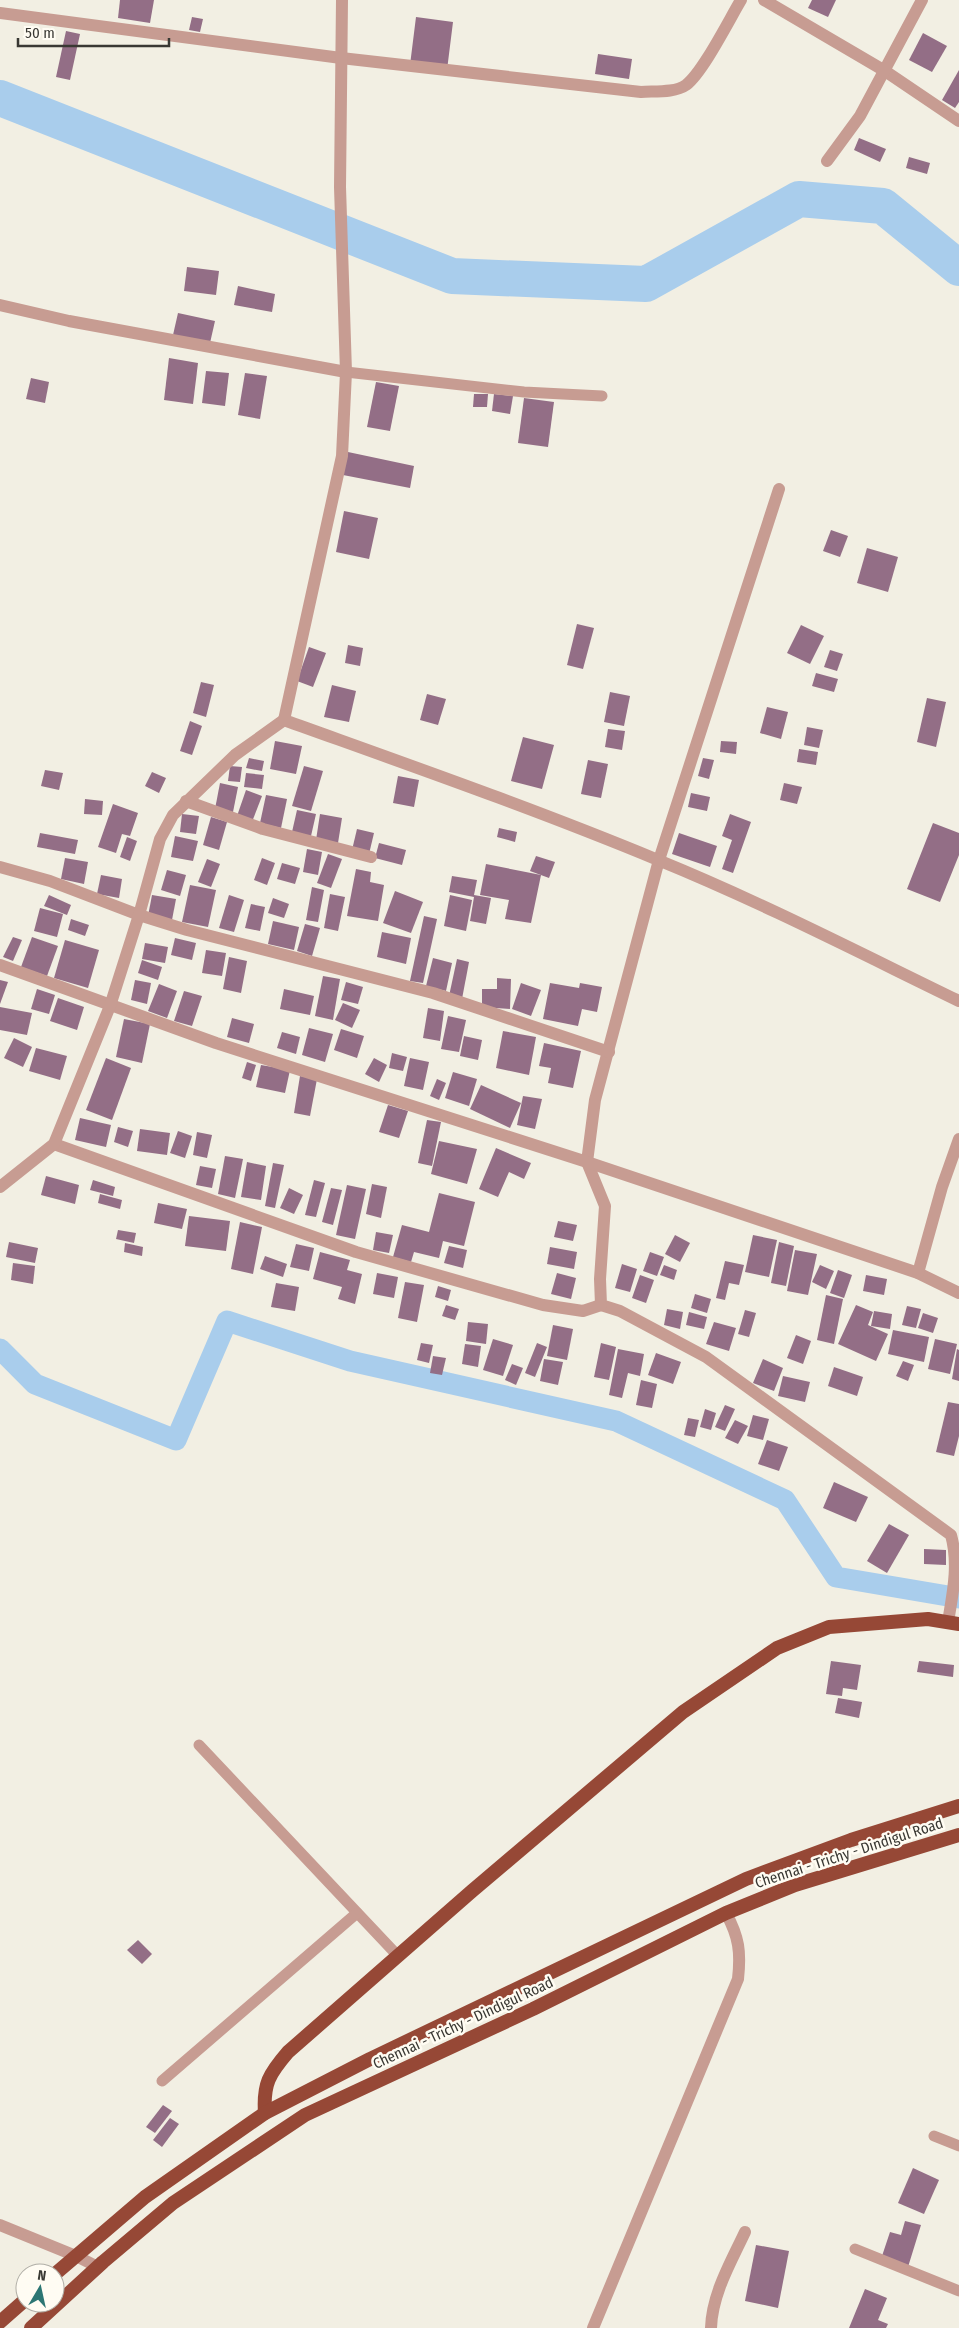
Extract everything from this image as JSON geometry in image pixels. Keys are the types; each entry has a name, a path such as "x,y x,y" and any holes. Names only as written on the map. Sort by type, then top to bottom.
{"highway":[{"path":"265,2113 264,2096 267,2081 276,2066 288,2052 683,1712 777,1648 829,1627 928,1619 952,1619"},
{"name":"Chennai - Trichy - Dindigul Road","path":"65,2265 145,2197 265,2113 370,2059 746,1879 851,1840 959,1806"},
{"name":"Chennai - Trichy - Dindigul Road","path":"31,2328 173,2204 305,2115 533,2009 726,1913 795,1886 959,1835"},
{"path":"0,2322 15,2309"}],"street":[{"path":"0,1187 54,1144 110,1006 139,915 160,839 172,815 235,755 284,720 342,456 346,372 340,187 342,0"},
{"path":"0,13 341,58 641,92 671,90 686,85 698,71 741,0"},
{"path":"764,0 884,71 959,121"},
{"path":"827,161 860,116 922,0"},
{"path":"0,305 68,321 346,372"},
{"path":"601,1305 600,1279 605,1206 587,1162 595,1100 659,860 779,489"},
{"path":"284,720 443,777 659,860 815,931 959,1001"},
{"path":"186,801 263,829 371,857"},
{"path":"0,867 50,881 139,915 196,932 433,993 609,1052"},
{"path":"0,965 226,1046 587,1162 918,1273 959,1292"},
{"path":"918,1273 942,1187 959,1139"},
{"path":"54,1144 356,1252 543,1305 583,1311 601,1305 620,1311 706,1356 951,1535 956,1549 957,1567 952,1619"},
{"path":"593,2328 738,1979 741,1954 735,1929 726,1913"},
{"path":"0,2225 76,2256 98,2268"},
{"path":"711,2328 719,2290 745,2232"}],"lane":[{"path":"346,372 524,392 602,396"},
{"path":"199,1745 398,1956"},
{"path":"162,2081 357,1913"},
{"path":"934,2136 959,2146"},
{"path":"855,2249 959,2291"}],"building":[{"path":"120,0 154,0 150,23 118,18"},
{"path":"812,0 836,0 828,17 808,8"},
{"path":"192,17 203,19 200,32 189,30"},
{"path":"416,17 453,22 447,70 410,65"},
{"path":"66,31 80,34 70,80 56,77"},
{"path":"923,33 947,46 932,72 909,60"},
{"path":"598,54 632,59 629,79 595,74"},
{"path":"959,70 959,102 955,108 942,100"},
{"path":"859,138 886,149 880,162 854,150"},
{"path":"909,157 930,163 927,174 906,168"},
{"path":"187,267 219,271 216,295 184,291"},
{"path":"238,286 275,294 272,312 234,305"},
{"path":"178,313 215,321 210,343 173,335"},
{"path":"169,358 198,363 193,404 164,400"},
{"path":"206,371 229,373 225,406 202,403"},
{"path":"245,373 267,376 260,419 238,415"},
{"path":"31,378 49,382 45,403 26,399"},
{"path":"376,382 399,386 390,431 367,427"},
{"path":"474,394 488,394 487,407 473,407"},
{"path":"494,394 513,396 510,414 492,411"},
{"path":"524,398 554,402 548,447 518,443"},
{"path":"348,452 414,466 410,488 343,475"},
{"path":"344,511 378,518 369,559 336,552"},
{"path":"831,530 848,536 840,557 823,551"},
{"path":"867,548 898,557 888,592 857,583"},
{"path":"577,624 594,628 583,669 567,665"},
{"path":"801,625 824,636 810,664 787,653"},
{"path":"348,645 363,648 360,666 345,663"},
{"path":"309,647 326,653 313,687 297,681"},
{"path":"830,650 843,654 837,671 824,667"},
{"path":"816,673 838,679 834,692 812,686"},
{"path":"201,682 214,685 206,717 193,713"},
{"path":"332,685 356,691 349,722 324,717"},
{"path":"610,692 630,696 624,726 604,722"},
{"path":"427,694 446,699 438,725 420,720"},
{"path":"927,698 946,702 936,747 917,742"},
{"path":"767,707 788,712 781,739 760,733"},
{"path":"190,721 202,726 192,755 180,751"},
{"path":"807,727 823,730 819,748 804,745"},
{"path":"608,729 625,731 622,750 605,747"},
{"path":"523,737 554,745 542,789 511,781"},
{"path":"275,741 302,746 296,774 270,769"},
{"path":"721,741 737,742 736,754 720,752"},
{"path":"799,749 818,752 816,765 797,762"},
{"path":"249,758 264,761 262,771 246,768"},
{"path":"703,758 714,760 709,779 698,776"},
{"path":"588,760 608,764 601,798 581,794"},
{"path":"230,766 242,767 240,782 228,781"},
{"path":"304,766 323,771 311,811 292,806"},
{"path":"45,770 63,773 59,790 41,786"},
{"path":"152,772 166,778 159,793 145,786"},
{"path":"246,773 264,775 262,789 244,787"},
{"path":"398,776 419,780 414,807 393,803"},
{"path":"220,783 238,787 233,812 215,809"},
{"path":"784,783 802,787 797,804 780,800"},
{"path":"246,790 262,796 252,822 237,816"},
{"path":"691,793 710,797 707,811 688,807"},
{"path":"266,795 287,799 281,828 260,823"},
{"path":"85,799 103,801 102,815 84,814"},
{"path":"113,804 138,813 130,836 122,834 116,853 98,847"},
{"path":"297,810 316,814 311,836 292,832"},
{"path":"182,814 199,816 196,834 180,832"},
{"path":"320,814 342,818 338,843 316,840"},
{"path":"730,814 751,822 733,873 722,869 732,840 722,836"},
{"path":"211,817 227,822 219,850 203,845"},
{"path":"933,823 959,833 959,855 940,902 907,889"},
{"path":"499,828 517,832 515,842 497,837"},
{"path":"357,829 374,833 369,854 352,850"},
{"path":"40,833 78,840 75,854 37,847"},
{"path":"679,833 717,846 710,867 672,854"},
{"path":"175,836 198,841 193,861 171,857"},
{"path":"127,837 137,841 130,861 120,857"},
{"path":"379,843 406,850 402,865 375,858"},
{"path":"307,849 322,852 318,875 303,872"},
{"path":"328,854 342,859 331,888 317,883"},
{"path":"536,856 555,862 549,878 530,871"},
{"path":"65,858 88,862 84,884 61,879"},
{"path":"262,858 275,863 267,885 254,880"},
{"path":"207,859 220,864 211,887 198,882"},
{"path":"282,863 300,868 295,884 277,879"},
{"path":"486,864 541,875 531,923 505,919 509,900 480,895"},
{"path":"356,869 371,872 370,882 384,885 378,921 347,916"},
{"path":"167,870 186,875 180,896 161,890"},
{"path":"101,875 122,879 119,898 97,894"},
{"path":"452,876 477,880 474,895 491,898 486,924 470,921 474,897 449,892"},
{"path":"190,885 216,890 208,927 182,922"},
{"path":"312,887 324,890 318,922 306,920"},
{"path":"395,891 423,902 411,933 383,923"},
{"path":"330,894 345,897 338,931 324,928"},
{"path":"49,895 71,905 67,915 44,906"},
{"path":"152,895 176,899 172,920 148,916"},
{"path":"229,895 244,900 234,932 219,928"},
{"path":"450,895 472,900 466,931 444,926"},
{"path":"273,898 289,904 284,918 268,913"},
{"path":"251,904 265,907 260,931 245,928"},
{"path":"40,908 63,914 57,937 34,931"},
{"path":"424,916 437,919 423,983 410,981"},
{"path":"71,919 89,925 85,936 68,930"},
{"path":"273,921 299,927 294,950 268,944"},
{"path":"305,924 320,928 312,956 297,951"},
{"path":"382,932 411,938 406,964 377,957"},
{"path":"13,937 22,940 13,961 3,957"},
{"path":"32,937 58,946 47,976 21,967"},
{"path":"175,938 196,943 192,960 171,955"},
{"path":"65,940 99,950 88,988 54,978"},
{"path":"145,943 168,947 165,963 142,959"},
{"path":"206,950 226,953 222,976 202,973"},
{"path":"229,957 247,961 241,993 223,989"},
{"path":"433,958 452,963 446,991 426,986"},
{"path":"457,959 469,962 462,999 449,996"},
{"path":"142,960 162,967 158,980 138,973"},
{"path":"323,976 340,979 333,1020 315,1016"},
{"path":"497,978 511,979 510,1009 482,1007 482,989 497,989"},
{"path":"0,980 8,982 0,1004"},
{"path":"135,980 151,983 147,1004 131,1000"},
{"path":"346,982 363,987 358,1004 341,1000"},
{"path":"521,983 541,990 531,1016 512,1009"},
{"path":"550,983 579,988 580,983 602,987 597,1012 582,1009 578,1026 543,1019"},
{"path":"159,984 177,991 167,1018 148,1011"},
{"path":"37,989 55,995 49,1014 31,1009"},
{"path":"284,989 314,996 310,1015 280,1009"},
{"path":"184,991 202,996 192,1026 174,1021"},
{"path":"58,998 84,1007 77,1030 50,1021"},
{"path":"343,1003 360,1010 352,1028 335,1020"},
{"path":"0,1007 32,1013 27,1035 0,1030"},
{"path":"428,1008 444,1011 440,1041 423,1038"},
{"path":"448,1016 466,1020 459,1052 441,1049"},
{"path":"232,1018 254,1024 249,1043 227,1037"},
{"path":"124,1019 150,1024 142,1063 116,1057"},
{"path":"309,1028 333,1034 325,1062 302,1055"},
{"path":"341,1029 364,1036 357,1058 334,1050"},
{"path":"503,1031 536,1037 529,1075 496,1068"},
{"path":"282,1032 300,1037 296,1054 277,1048"},
{"path":"464,1036 482,1040 478,1060 460,1056"},
{"path":"14,1038 32,1047 23,1067 4,1058"},
{"path":"544,1043 581,1051 573,1088 548,1083 551,1068 539,1066"},
{"path":"36,1048 67,1056 60,1080 29,1071"},
{"path":"392,1053 407,1057 403,1071 389,1068"},
{"path":"106,1058 131,1068 112,1120 86,1110"},
{"path":"374,1058 387,1065 379,1082 365,1074"},
{"path":"410,1058 429,1062 423,1090 404,1086"},
{"path":"247,1062 256,1065 251,1081 242,1078"},
{"path":"261,1065 290,1070 285,1093 256,1087"},
{"path":"453,1072 477,1079 469,1106 445,1098"},
{"path":"300,1076 317,1079 310,1116 294,1113"},
{"path":"437,1079 446,1083 439,1100 430,1096"},
{"path":"481,1085 521,1103 510,1128 470,1109"},
{"path":"523,1096 542,1099 535,1129 517,1125"},
{"path":"388,1105 408,1111 399,1138 379,1132"},
{"path":"80,1118 111,1125 106,1147 75,1140"},
{"path":"427,1120 441,1122 432,1166 418,1163"},
{"path":"118,1127 133,1131 128,1147 114,1142"},
{"path":"140,1129 170,1133 167,1155 137,1151"},
{"path":"178,1131 192,1136 185,1158 170,1153"},
{"path":"197,1132 212,1135 207,1158 193,1155"},
{"path":"439,1141 477,1149 467,1184 431,1174"},
{"path":"496,1148 531,1163 524,1179 509,1172 498,1197 479,1189"},
{"path":"225,1156 243,1159 235,1198 218,1194"},
{"path":"247,1162 266,1166 261,1200 241,1197"},
{"path":"273,1163 284,1165 275,1208 265,1206"},
{"path":"200,1166 216,1169 212,1188 196,1185"},
{"path":"46,1176 79,1185 75,1204 41,1195"},
{"path":"93,1180 115,1187 113,1196 90,1190"},
{"path":"314,1180 325,1183 316,1217 305,1215"},
{"path":"372,1184 387,1187 381,1218 366,1214"},
{"path":"347,1185 366,1189 355,1239 336,1235"},
{"path":"289,1188 303,1195 294,1214 280,1208"},
{"path":"331,1188 342,1190 333,1225 322,1222"},
{"path":"439,1193 475,1202 464,1246 443,1241 439,1258 414,1252 411,1262 393,1257 402,1225 429,1232"},
{"path":"100,1194 122,1200 120,1209 98,1203"},
{"path":"158,1203 187,1209 182,1229 154,1223"},
{"path":"189,1216 230,1221 226,1251 185,1246"},
{"path":"558,1221 577,1225 573,1241 554,1237"},
{"path":"240,1222 262,1227 253,1274 231,1269"},
{"path":"118,1230 136,1233 134,1243 116,1239"},
{"path":"376,1232 393,1235 389,1253 373,1250"},
{"path":"675,1235 690,1243 680,1262 665,1254"},
{"path":"753,1235 777,1240 769,1277 745,1272"},
{"path":"9,1242 38,1248 35,1263 6,1257"},
{"path":"779,1242 794,1246 786,1286 771,1283"},
{"path":"125,1243 143,1247 142,1256 124,1252"},
{"path":"296,1244 314,1248 309,1271 290,1267"},
{"path":"449,1246 467,1250 463,1268 444,1263"},
{"path":"550,1247 577,1252 574,1269 547,1264"},
{"path":"795,1250 817,1254 808,1295 787,1291"},
{"path":"320,1252 350,1260 347,1270 362,1274 355,1304 338,1299 342,1287 313,1279"},
{"path":"650,1252 664,1257 657,1276 643,1271"},
{"path":"265,1256 287,1264 283,1277 260,1269"},
{"path":"725,1261 744,1265 739,1285 729,1283 725,1300 716,1298"},
{"path":"13,1263 35,1266 33,1284 11,1280"},
{"path":"622,1264 637,1269 630,1292 615,1288"},
{"path":"664,1265 677,1270 674,1280 660,1275"},
{"path":"820,1265 834,1271 826,1289 812,1282"},
{"path":"838,1270 852,1275 844,1298 830,1293"},
{"path":"377,1273 398,1277 394,1298 373,1294"},
{"path":"557,1273 576,1278 571,1299 551,1294"},
{"path":"640,1275 654,1280 646,1303 632,1298"},
{"path":"866,1275 887,1279 884,1295 863,1291"},
{"path":"405,1282 424,1285 417,1322 398,1318"},
{"path":"276,1283 299,1287 295,1311 271,1307"},
{"path":"438,1286 451,1290 448,1301 435,1297"},
{"path":"695,1294 711,1299 707,1313 691,1308"},
{"path":"826,1295 843,1299 834,1344 817,1340"},
{"path":"446,1305 459,1309 455,1320 442,1316"},
{"path":"856,1305 873,1312 868,1325 888,1334 876,1361 838,1344"},
{"path":"907,1306 921,1309 916,1328 902,1325"},
{"path":"667,1309 683,1312 680,1329 664,1325"},
{"path":"745,1310 756,1313 749,1337 738,1334"},
{"path":"874,1311 892,1314 890,1329 871,1326"},
{"path":"689,1312 707,1317 704,1329 686,1325"},
{"path":"923,1313 938,1318 933,1333 918,1328"},
{"path":"468,1322 488,1324 486,1344 466,1341"},
{"path":"714,1322 736,1328 729,1351 706,1344"},
{"path":"553,1325 573,1329 567,1360 547,1356"},
{"path":"893,1330 929,1337 924,1362 888,1354"},
{"path":"796,1335 811,1341 803,1364 787,1358"},
{"path":"493,1339 513,1345 503,1376 483,1370"},
{"path":"935,1339 957,1344 950,1374 928,1369"},
{"path":"421,1343 433,1345 429,1363 417,1360"},
{"path":"537,1343 547,1347 535,1377 525,1373"},
{"path":"601,1343 616,1347 609,1380 594,1377"},
{"path":"465,1344 481,1346 478,1367 462,1364"},
{"path":"618,1349 644,1354 640,1376 628,1373 622,1398 609,1395"},
{"path":"957,1349 959,1350 959,1381 952,1379"},
{"path":"656,1353 681,1362 673,1384 648,1375"},
{"path":"433,1356 446,1358 442,1375 430,1373"},
{"path":"544,1359 563,1362 558,1385 540,1381"},
{"path":"763,1359 783,1368 774,1391 753,1383"},
{"path":"903,1361 914,1365 908,1381 896,1376"},
{"path":"512,1364 523,1368 516,1385 505,1380"},
{"path":"834,1367 863,1377 857,1396 828,1386"},
{"path":"783,1376 810,1382 805,1402 778,1396"},
{"path":"641,1380 657,1384 652,1408 636,1405"},
{"path":"948,1402 959,1404 959,1436 954,1456 936,1452"},
{"path":"725,1405 735,1409 725,1431 715,1427"},
{"path":"705,1409 716,1413 711,1430 700,1427"},
{"path":"753,1415 769,1419 763,1440 747,1436"},
{"path":"688,1418 699,1420 695,1437 684,1435"},
{"path":"735,1420 748,1426 738,1444 725,1438"},
{"path":"767,1440 788,1447 779,1471 758,1464"},
{"path":"834,1482 868,1497 856,1522 823,1508"},
{"path":"889,1524 909,1535 887,1573 867,1561"},
{"path":"924,1549 946,1550 946,1565 924,1564"},
{"path":"831,1661 861,1665 857,1690 843,1688 842,1696 826,1694"},
{"path":"919,1661 954,1665 953,1677 917,1672"},
{"path":"838,1698 862,1702 859,1718 835,1713"},
{"path":"138,1940 152,1954 142,1964 127,1950"},
{"path":"163,2105 172,2111 155,2133 146,2127"},
{"path":"170,2118 179,2124 162,2147 153,2140"},
{"path":"913,2168 939,2180 924,2214 898,2203"},
{"path":"905,2221 921,2225 908,2267 881,2259 890,2232 901,2235"},
{"path":"756,2245 789,2251 778,2308 745,2301"},
{"path":"865,2289 887,2298 878,2320 888,2324 886,2328 849,2328"}],"waterway":[{"path":"0,98 452,276 646,284 799,199 883,206 959,268"},
{"path":"0,1349 35,1384 176,1440 227,1321 350,1361 616,1421 785,1500 836,1577 959,1598"}]}
